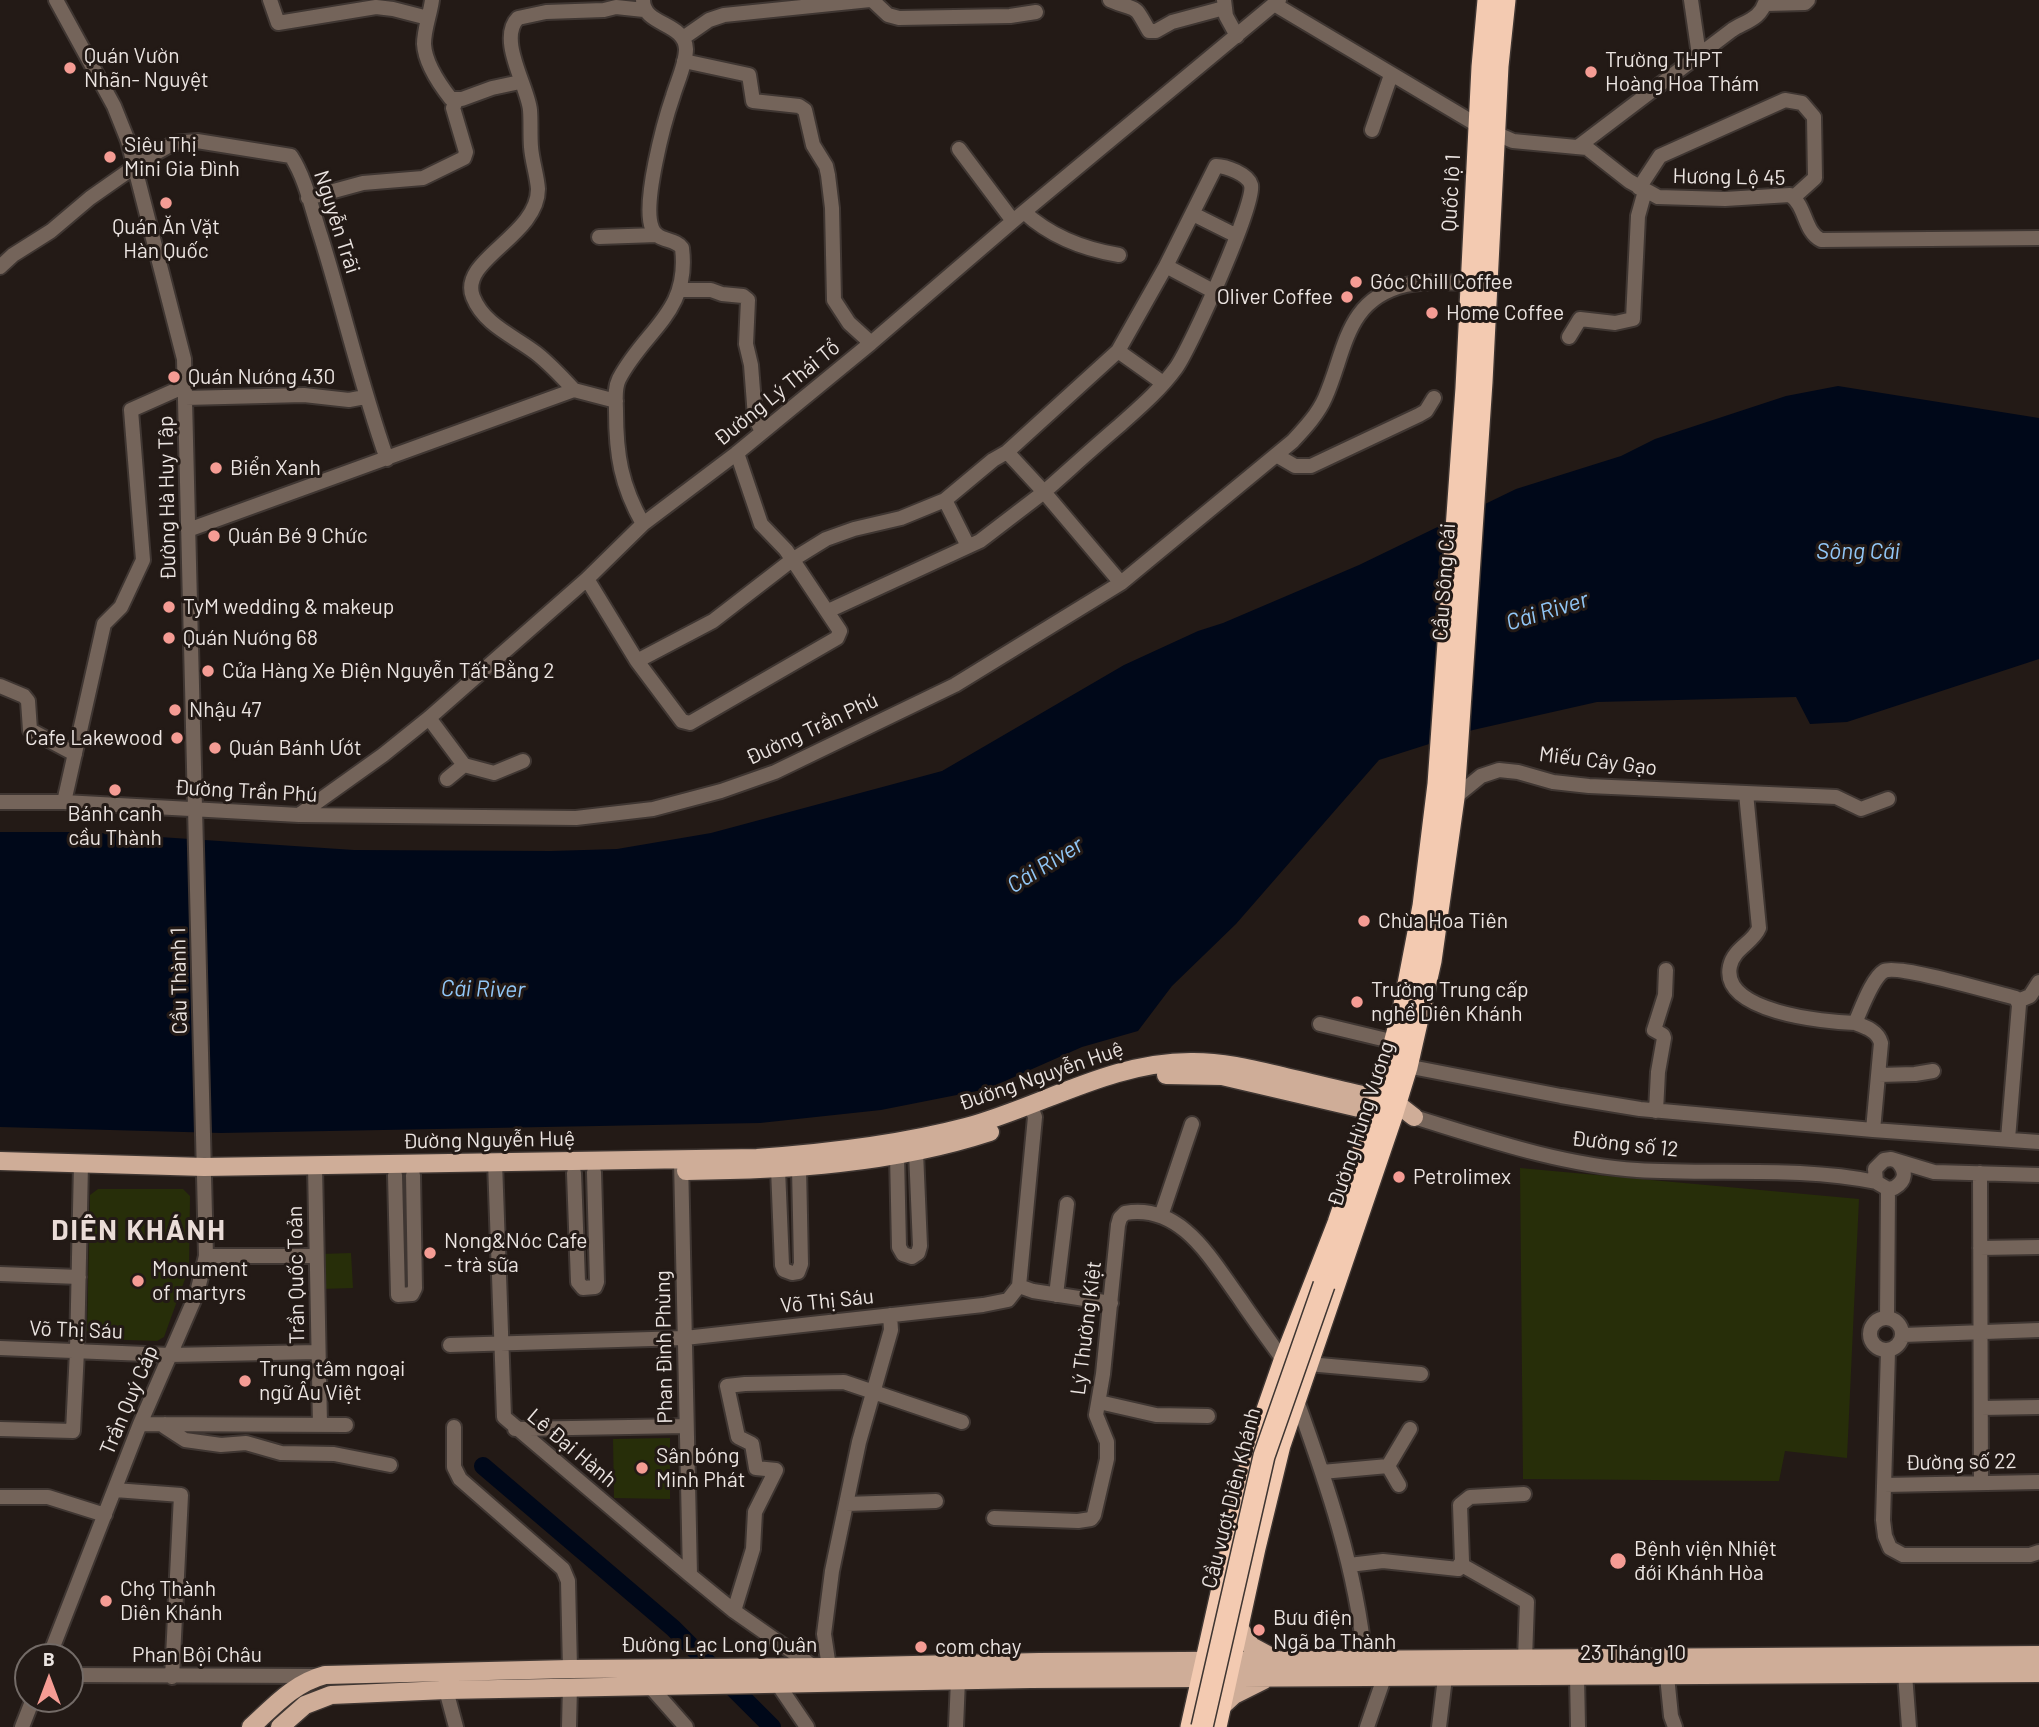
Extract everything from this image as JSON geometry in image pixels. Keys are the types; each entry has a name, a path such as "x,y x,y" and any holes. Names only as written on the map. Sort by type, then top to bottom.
{"highway":[{"name":"Quốc lộ 1","path":"1474,385 1487,131 1483,37 1488,0"},
{"name":"Quốc lộ 1","path":"1474,385 1472,283 1487,131 1505,0"},
{"name":"Cầu Sông Cái","path":"1449,789 1474,385"},
{"name":"Đường Hùng Vương","path":"1346,1226 1392,1109 1397,1057 1423,906 1449,789"},
{"name":"Cầu vượt Diên Khánh","path":"1202,1727 1264,1456 1346,1226"},
{"path":"1191,1727 1249,1464 1284,1361 1346,1226"},
{"path":"1218,1718 1269,1488 1296,1398 1345,1259 1346,1226"}],"main road":[{"name":"Đường Nguyễn Huệ","path":"315,1171 681,1165 778,1169 800,1167 968,1139 1121,1071 1154,1064 1223,1063 1392,1109"},
{"name":"Đường Nguyễn Huệ","path":"0,1173 204,1166 404,1175 496,1168 574,1173 907,1149"},
{"name":"Đường Nguyễn Huệ","path":"0,1161 81,1170"},
{"path":"1238,1626 1251,1646 1280,1661"},
{"name":"23 Tháng 10","path":"1229,1670 1280,1661 2039,1655"},
{"name":"Đường Lạc Long Quân","path":"251,1727 290,1692 325,1675 570,1678 680,1676 748,1668 822,1667 1204,1670"},
{"name":"Đường Lạc Long Quân","path":"280,1727 305,1705 331,1695 446,1690 570,1678 649,1685 680,1676 777,1684 1204,1670"},
{"path":"1204,1670 1229,1670"},
{"name":"23 Tháng 10","path":"1229,1670 1271,1678 2039,1673"},
{"path":"1218,1718 1234,1695 1271,1678"}],"street":[{"name":"Đường Hà Huy Tập","path":"56,0 114,106 136,167 184,359 195,810"},
{"path":"270,0 278,23 376,7 428,18"},
{"path":"432,0 424,43 428,62 447,94 456,101"},
{"path":"683,38 709,20 723,15 871,0 888,15 900,18 1027,15 1036,12"},
{"path":"1110,0 1132,6 1140,12 1149,31 1156,31 1172,22 1224,4 1226,16 1237,36"},
{"path":"1691,0 1699,55"},
{"path":"1579,146 1732,30 1755,18 1766,2 1808,0"},
{"name":"Hương Lộ 45","path":"1276,2 1391,75 1487,131 1535,144 1579,146 1593,152 1642,190 1658,197 1725,199 1785,194 1794,197 1811,231 1821,240 2039,238"},
{"name":"Đường Lý Thái Tổ","path":"299,815 383,755 429,718 587,579 643,524 737,453 871,343 1276,2"},
{"path":"616,401 574,390 533,351 503,332 488,318 472,296 471,280 477,270 524,225 536,206 538,189 531,149 530,108 513,54 512,26 518,19 545,12 604,10 643,5 683,38 686,50 684,61 662,129 653,183 650,220 657,235"},
{"path":"684,61 749,75 753,101 799,106 805,110 813,145 828,174 832,208 834,300 849,323 871,343"},
{"path":"1372,130 1391,75"},
{"path":"308,198 363,183 423,178 464,158 466,152 453,108 456,101 492,88 520,82"},
{"path":"1569,337 1580,319 1615,323 1633,318 1638,216 1642,190 1660,156 1785,100 1802,103 1814,117 1815,178 1794,197"},
{"name":"Nguyễn Trãi","path":"136,167 165,147 184,141 291,156 308,198 365,397 387,459"},
{"path":"959,149 1019,216 1069,242 1119,256"},
{"path":"637,661 713,621 792,560 838,534 901,518 945,500 993,460 1007,452 1118,351 1166,265 1216,166 1246,177 1251,185 1251,196 1237,236 1178,366 1163,383 1044,492 989,536 828,611"},
{"path":"0,267 51,231 90,198 136,167"},
{"path":"1193,214 1237,236"},
{"path":"599,237 657,235 679,244 682,248 683,277 681,290 673,307 616,386 616,446 619,465 629,498 643,524"},
{"path":"1166,265 1213,291"},
{"name":"Đường Trần Phú","path":"0,802 64,802 299,815 576,818 653,809 722,791 775,772 950,688 1121,583 1300,434 1319,410 1353,322 1374,299 1393,289 1409,285 1472,283"},
{"path":"681,290 711,290 743,296 748,300 746,344 751,365 755,417 761,432"},
{"path":"1118,351 1163,383"},
{"path":"188,530 574,390"},
{"path":"64,802 104,624 121,607 143,560 131,410 185,392 304,395 349,400 365,397"},
{"path":"1276,455 1295,466 1311,466 1419,415 1426,411 1434,398"},
{"path":"1007,452 1121,583"},
{"path":"587,579 637,661 682,721 690,723 837,638 840,631 828,611 814,595 786,550 761,524 737,453"},
{"path":"945,500 968,546"},
{"path":"0,686 24,696 28,701 30,730 75,754"},
{"path":"429,718 464,765 494,773 523,761"},
{"path":"447,779 464,765"},
{"name":"Miếu Cây Gạo","path":"1449,789 1499,771 1518,772 1553,782 1589,786 1765,796 1836,797 1861,809 1888,799"},
{"path":"1746,793 1759,928 1755,936 1742,946 1732,959 1729,970 1732,986 1747,999 1789,1014 1824,1021 1855,1023 1868,1027 1881,1039 1872,1130"},
{"name":"Cầu Thành 1","path":"195,810 204,1166"},
{"path":"1656,1111 1658,1072 1664,1038 1654,1030 1665,995 1667,970"},
{"path":"1855,1023 1877,979 1887,970 1936,978 2018,1001"},
{"path":"2018,1001 2030,996 2039,982"},
{"path":"2008,1139 2018,1001"},
{"path":"1320,1024 1397,1057 1562,1096 1656,1111 2039,1142"},
{"path":"1879,1075 1933,1071"},
{"name":"Đường số 12","path":"1392,1109 1511,1147 1634,1170 1838,1174 1888,1185"},
{"path":"1033,1112 1019,1286 1026,1290 1111,1303"},
{"path":"1192,1124 1161,1216 1188,1233 1204,1250 1284,1361"},
{"path":"907,1149 920,1246 918,1253 912,1257 903,1254 899,1247 907,1149"},
{"path":"1934,1172 1888,1185 1874,1176 1879,1163 1891,1159 1934,1172 2039,1175"},
{"path":"1888,1185 1904,1172 1898,1161"},
{"name":"Đường số 12","path":"1838,1174 1879,1163"},
{"name":"Phan Đình Phùng","path":"681,1165 690,1575"},
{"name":"Trần Quý Cáp","path":"55,1643 140,1424 197,1293 206,1256 204,1166"},
{"path":"778,1169 782,1265 784,1270 792,1273 798,1272 801,1264 800,1167"},
{"name":"Lê Đại Hành","path":"496,1168 504,1417 734,1611 822,1667"},
{"path":"0,1429 72,1432 77,1351 81,1170"},
{"name":"Trần Quốc Toản","path":"315,1171 320,1425"},
{"path":"574,1173 578,1282 583,1287 595,1287 594,1172"},
{"path":"1980,1173 1981,1483"},
{"path":"404,1175 415,1287 412,1294 398,1295 404,1175"},
{"path":"1887,1318 1888,1185"},
{"path":"1056,1295 1067,1204"},
{"name":"Lý Thường Kiệt","path":"994,1518 1078,1521 1093,1517 1108,1453 1106,1437 1096,1418 1118,1225 1121,1218 1129,1213 1161,1216"},
{"path":"1980,1248 2039,1247"},
{"path":"206,1256 316,1256"},
{"path":"0,1274 79,1278"},
{"name":"Võ Thị Sáu","path":"450,1345 685,1338 983,1305 1008,1300 1019,1286"},
{"path":"822,1667 827,1602 859,1442 891,1330 890,1315"},
{"path":"1887,1318 1896,1321 1903,1335 1898,1345 1888,1350 1878,1349 1869,1335 1876,1321 1887,1318"},
{"path":"1903,1335 2039,1330"},
{"name":"Võ Thị Sáu","path":"0,1348 170,1355 318,1352"},
{"path":"1888,1350 1884,1485 1885,1536 1890,1548 1903,1555 2030,1555 2039,1552"},
{"path":"1308,1364 1421,1374"},
{"path":"734,1611 753,1549 755,1512 776,1470 756,1468 752,1444 738,1437 727,1387 745,1384 844,1382 962,1422"},
{"path":"1296,1398 1322,1472 1349,1566 1360,1609 1365,1660"},
{"path":"1099,1402 1156,1415 1208,1416"},
{"path":"1980,1408 2039,1407"},
{"path":"140,1424 346,1425"},
{"path":"165,1424 165,1427 185,1440 220,1445 246,1443 281,1454 334,1454 390,1465"},
{"path":"515,1429 686,1426"},
{"path":"454,1427 454,1467 460,1479 563,1569 568,1581 569,1727"},
{"path":"1388,1466 1410,1429"},
{"path":"1322,1472 1388,1466"},
{"path":"1388,1466 1399,1485"},
{"name":"Đường số 22","path":"1884,1485 2039,1482"},
{"path":"115,1490 181,1495 172,1677"},
{"path":"1349,1566 1384,1561 1458,1569 1460,1505 1470,1497 1524,1494"},
{"path":"0,1497 48,1497 105,1515"},
{"path":"846,1504 936,1501"},
{"path":"1460,1564 1527,1602 1525,1659"},
{"path":"1905,1674 1909,1727"},
{"name":"Phan Bội Châu","path":"84,1675 325,1675"},
{"path":"1577,1676 1578,1727"},
{"path":"1667,1676 1671,1716 1675,1727"},
{"path":"1367,1727 1384,1678"},
{"path":"1439,1727 1445,1678"},
{"path":"956,1727 958,1680"},
{"path":"777,1684 807,1727"},
{"path":"649,1685 686,1727"},
{"path":"446,1690 456,1727"}],"green space":[{"path":"1520,1168 1859,1199 1847,1458 1785,1451 1779,1481 1523,1479"},
{"path":"98,1189 183,1189 190,1196 189,1268 164,1337 157,1341 94,1339 87,1333 90,1195"},
{"path":"351,1253 353,1288 321,1289 321,1254"},
{"name":"Sân bóng Minh Phát","path":"670,1438 670,1499 614,1498 613,1439"}],"water":[{"name":"Sông Cái","path":"1838,386 2039,418 2039,659 1847,722 1810,724 1796,697 1597,702 1473,730 1379,760 1236,924 1172,986 1138,1031 1082,1047 987,1089 881,1110 760,1123 221,1133 0,1127 0,832 85,832 354,850 551,851 617,849 711,833 942,771 1124,665 1198,631 1359,565 1516,489 1621,456 1655,439 1786,396"}],"waterway":[{"path":"483,1466 673,1628 772,1727"}],"place":[{"name":"Quán Vườn Nhãn- Nguyệt","path":"70,68"},
{"name":"Trường THPT Hoàng Hoa Thám","path":"1591,72"},
{"name":"Siêu Thị Mini Gia Đình","path":"110,157"},
{"name":"Quán Ăn Vặt Hàn Quốc","path":"166,203"},
{"name":"Góc Chill Coffee","path":"1356,282"},
{"name":"Oliver Coffee","path":"1347,297"},
{"name":"Home Coffee","path":"1432,313"},
{"name":"Quán Nướng 430","path":"174,377"},
{"name":"Biển Xanh","path":"216,468"},
{"name":"Quán Bé 9 Chức","path":"214,536"},
{"name":"TyM wedding & makeup","path":"169,607"},
{"name":"Quán Nướng 68","path":"169,638"},
{"name":"Cửa Hàng Xe Điện Nguyễn Tất Bằng 2","path":"208,671"},
{"name":"Nhậu 47","path":"175,710"},
{"name":"Cafe Lakewood","path":"177,738"},
{"name":"Quán Bánh Ướt","path":"215,748"},
{"name":"Bánh canh cầu Thành","path":"115,790"},
{"name":"Chùa Hoa Tiên","path":"1364,921"},
{"name":"Trường Trung cấp nghề Diên Khánh","path":"1357,1002"},
{"name":"Petrolimex","path":"1399,1177"},
{"name":"Nọng&Nóc Cafe - trà sữa","path":"430,1253"},
{"name":"Monument of martyrs","path":"138,1281"},
{"name":"Trung tâm ngoại ngữ Âu Việt","path":"245,1381"},
{"name":"Sân bóng Minh Phát","path":"642,1468"},
{"name":"Bệnh viện Nhiệt đới Khánh Hòa","path":"1618,1561"},
{"name":"Chợ Thành Diên Khánh","path":"106,1601"},
{"name":"Bưu điện Ngã ba Thành","path":"1259,1630"},
{"name":"com chay","path":"921,1647"}],"district":[{"name":"DIÊN KHÁNH","path":"139,1231"}],"water label":[{"name":"Cái River","path":"1547,611"},
{"name":"Cái River","path":"1045,865"},
{"name":"Cái River","path":"483,989"}]}
